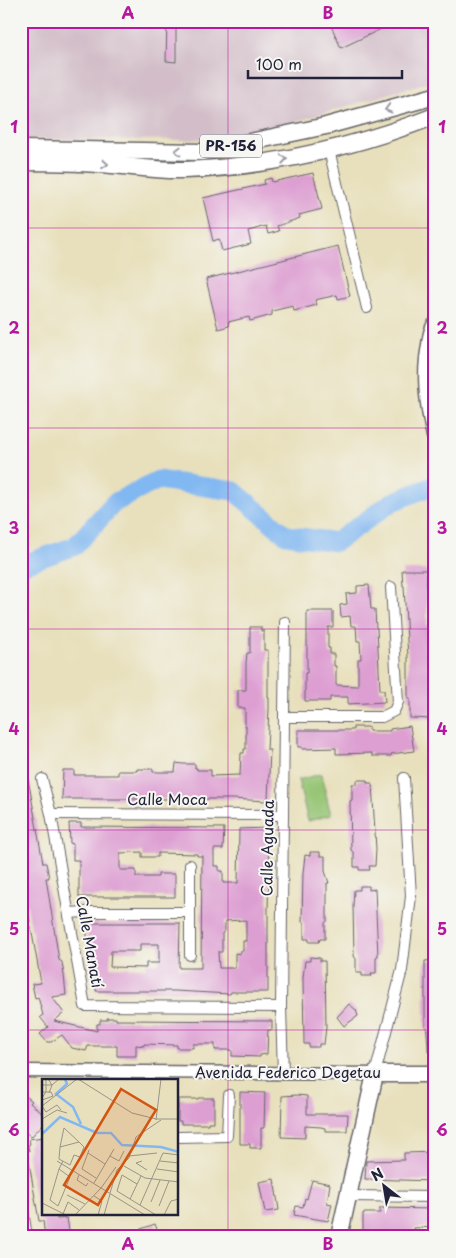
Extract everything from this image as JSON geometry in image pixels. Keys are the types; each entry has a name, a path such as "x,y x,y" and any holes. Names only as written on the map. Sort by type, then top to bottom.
{"main road":[{"name":"PR-156","path":"21,149 202,152 326,126 432,96"},
{"name":"PR-156","path":"21,162 75,162 182,170 247,165 329,150 405,128 435,116"},
{"path":"435,326 432,330 426,365 428,408 435,436"},
{"path":"339,1237 375,1074"},
{"name":"Avenida Federico Degetau","path":"375,1074 435,1074"}],"street":[{"path":"329,150 367,308"},
{"path":"285,717 382,717 394,711 398,702 391,587"},
{"name":"Calle Aguada","path":"283,1074 281,1007 285,622"},
{"path":"375,1074 402,970 410,896 404,778"},
{"name":"Calle Manatí","path":"42,779 51,814 85,1006 281,1007"},
{"name":"Calle Moca","path":"51,814 283,815"},
{"path":"190,865 190,955"},
{"path":"69,914 85,912 189,912"},
{"name":"Avenida Federico Degetau","path":"23,1071 94,1076 375,1074"},
{"path":"179,1136 227,1136 229,1095"},
{"path":"348,1196 435,1197"},
{"path":"21,1198 25,1233"}],"lane":[{"path":"21,1040 23,1071"}],"shaded area":[{"path":"21,21 435,21 435,80 261,132 191,140 21,139"}],"green space":[{"path":"321,774 331,815 308,821 298,780"}],"building":[{"path":"167,21 176,21 176,62 166,61"},
{"path":"329,21 398,21 341,48"},
{"path":"313,173 322,209 299,215 300,218 277,226 279,231 268,234 266,226 248,231 251,244 222,251 219,239 213,241 203,198 265,184 264,180 271,178 272,182"},
{"path":"338,246 350,296 338,299 337,295 315,300 317,305 294,311 293,306 272,311 272,315 250,321 249,317 228,322 229,326 218,329 206,279"},
{"path":"402,570 427,570 427,627 435,626 435,678 433,678 435,717 433,719 410,718"},
{"path":"369,585 371,609 375,609 377,628 380,690 384,690 385,702 348,704 348,697 330,697 330,701 305,701 307,611 333,611 333,627 328,627 328,648 330,648 330,654 334,654 336,685 358,686 358,659 361,659 360,641 357,641 356,626 351,626 350,616 341,617 340,605 347,604 346,594 357,593 357,586"},
{"path":"250,627 261,627 261,631 264,631 264,650 268,650 269,709 267,750 270,750 268,799 266,801 233,799 62,799 63,770 74,770 74,775 118,775 118,771 137,771 137,769 153,769 153,772 175,772 176,763 195,764 197,770 211,770 211,776 240,775 241,753 244,753 244,749 246,749 246,726 245,708 238,708 238,690 246,690 246,663 247,653 250,653"},
{"path":"410,726 414,751 391,754 391,756 372,756 372,753 336,754 336,748 302,749 302,747 298,747 298,730 353,730 353,727 369,727 369,731 390,731 390,729"},
{"path":"21,767 26,767 43,863 46,863 49,878 46,878 59,960 62,962 64,975 66,995 52,997 64,1013 54,1021 97,1031 97,1024 100,1024 100,1020 107,1020 107,1018 116,1018 116,1020 272,1021 272,1030 268,1030 267,1054 260,1055 260,1057 232,1056 232,1050 215,1050 215,1044 193,1044 193,1048 177,1048 177,1045 144,1044 144,1046 136,1045 136,1056 117,1056 117,1046 88,1046 86,1051 72,1048 62,1035 51,1042 47,1042 40,1034 48,1027 40,1017 43,1015 38,997 35,998 32,984 41,983 23,883 21,883"},
{"path":"357,780 367,780 367,783 372,783 376,849 375,866 369,866 370,870 359,870 359,867 354,867 354,853 351,850 350,801 352,800 352,784 357,784"},
{"path":"69,823 81,823 81,827 224,828 223,849 214,849 214,866 219,866 219,871 223,871 223,883 238,883 239,829 268,828 268,992 231,992 230,994 175,991 96,991 96,977 91,976 87,923 180,923 179,968 201,968 202,856 197,856 197,854 158,853 158,857 142,857 142,852 120,853 120,870 136,870 136,877 158,877 158,874 175,874 175,897 79,897 79,860 73,860 73,844 70,843","holes":["246,920 246,941 243,941 243,951 240,951 240,954 235,953 235,968 219,968 218,952 222,952 222,933 225,931 225,921","140,944 159,944 159,963 146,963 146,968 110,967 111,951 140,951"]},
{"path":"310,852 320,852 320,856 325,856 325,871 329,883 327,883 325,939 320,939 319,942 309,942 309,939 304,939 304,923 302,922 305,855 310,856"},
{"path":"360,886 369,886 369,890 375,889 378,956 376,957 376,973 371,973 372,976 362,976 362,973 356,973 353,906 354,890 360,890"},
{"path":"310,957 320,958 320,961 325,961 326,1027 324,1044 319,1044 319,1047 309,1047 309,1044 304,1044 303,978 305,961 310,961"},
{"path":"435,960 435,1052 428,1052 427,1030 425,1026 425,961"},
{"path":"349,1004 356,1010 358,1016 344,1026 337,1017"},
{"path":"21,1092 32,1101 30,1103 42,1113 42,1125 31,1137 21,1128"},
{"path":"240,1092 265,1093 264,1128 261,1128 261,1148 250,1148 250,1144 240,1144"},
{"path":"282,1096 307,1096 307,1114 348,1114 347,1131 325,1131 325,1128 321,1127 305,1126 305,1138 281,1137"},
{"path":"214,1098 214,1122 208,1122 208,1124 181,1124 181,1121 179,1121 179,1099"},
{"path":"42,1137 42,1216 56,1216 57,1219 67,1218 70,1237 45,1237 43,1221 39,1221 27,1151 29,1151 29,1139"},
{"path":"435,1152 435,1181 365,1179 366,1161 404,1160 404,1153"},
{"path":"274,1179 279,1210 265,1212 259,1182"},
{"path":"312,1180 330,1184 327,1203 332,1204 328,1221 294,1215 296,1206 303,1207"},
{"path":"380,1208 434,1209 434,1227 414,1228 414,1236 363,1237 363,1213 380,1213"},
{"path":"155,1224 160,1237 141,1237 138,1230"}],"waterway":[{"path":"21,565 75,546 114,503 158,480 234,491 286,535 336,542 392,502 435,485"}]}
